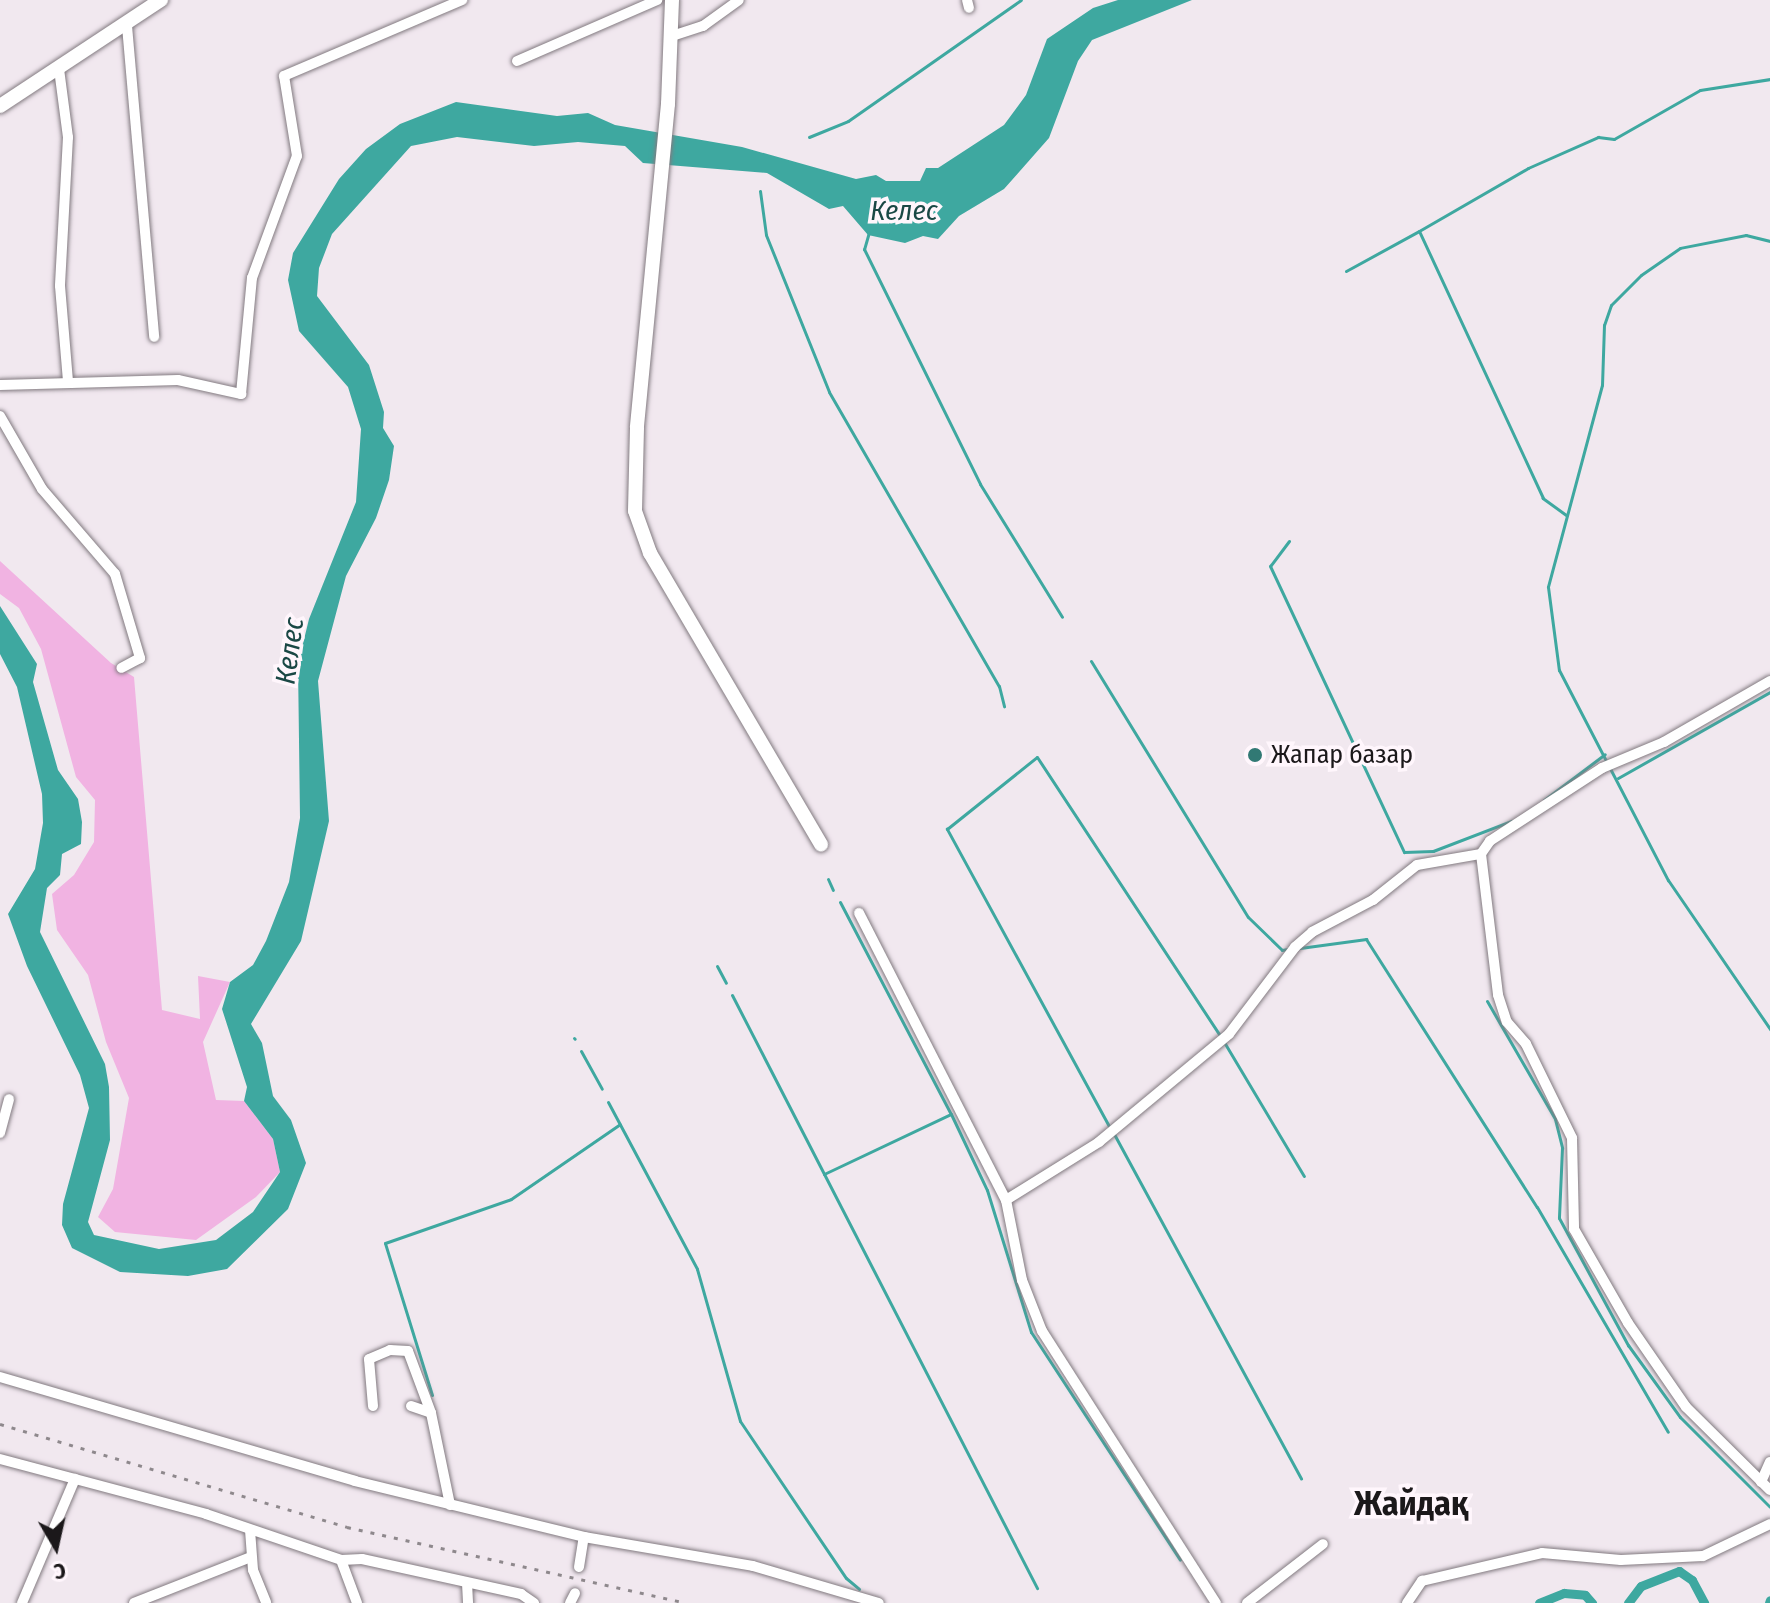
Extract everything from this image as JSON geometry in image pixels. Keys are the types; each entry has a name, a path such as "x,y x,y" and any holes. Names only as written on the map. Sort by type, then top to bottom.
{"street":[{"path":"0,106 127,26 161,0"},
{"path":"0,385 178,380 241,394 252,278 297,156 284,76 462,0"},
{"path":"517,61 657,0"},
{"path":"672,0 668,104 637,428 635,511 650,553 821,845"},
{"path":"672,36 703,26 739,0"},
{"path":"127,26 154,337"},
{"path":"59,69 68,137 60,286 68,382"},
{"path":"0,416 42,489 115,574 140,658 121,668"},
{"path":"1766,1486 1686,1407 1628,1323 1574,1229 1572,1138 1526,1044 1507,1022 1498,995 1481,854 1490,841 1602,768 1664,742 1770,681"},
{"path":"1006,1200 1099,1142 1229,1034 1295,947 1312,932 1373,900 1417,865 1481,854"},
{"path":"859,913 1006,1200 1022,1280 1042,1331 1186,1551 1216,1603"},
{"path":"0,1133 9,1099"},
{"path":"373,1406 369,1359 403,1349 411,1354 431,1413 450,1505"},
{"path":"0,1377 266,1458 584,1537 753,1566 879,1603"},
{"path":"411,1406 431,1413"},
{"path":"0,1459 250,1530 341,1560 362,1559 521,1594 534,1603"},
{"path":"1766,1486 1770,1462"},
{"path":"22,1603 75,1479"},
{"path":"1407,1603 1422,1581 1542,1553 1621,1560 1703,1556 1770,1524"},
{"path":"250,1530 251,1557 266,1603"},
{"path":"579,1567 584,1537"},
{"path":"1247,1603 1323,1544"},
{"path":"134,1603 251,1557"},
{"path":"341,1560 357,1603"},
{"path":"467,1583 468,1603"}],"shaded area":[{"path":"0,561 111,663 134,677 162,1010 200,1019 198,976 230,982 203,1042 216,1100 244,1101 273,1139 280,1172 256,1197 196,1240 115,1232 98,1217 113,1189 129,1098 106,1042 88,975 57,930 52,894 74,875 94,842 95,800 76,777 41,649 19,608 0,594"}],"water":[{"name":"Келес","path":"1118,0 1192,0 1092,40 1078,61 1049,138 1004,189 959,216 938,239 923,236 905,243 868,235 843,206 829,209 767,173 643,163 625,146 578,142 534,146 457,137 411,146 332,234 319,268 317,296 369,365 384,412 383,428 394,446 389,480 376,518 346,576 318,681 329,821 301,941 251,1024 262,1043 273,1096 291,1120 306,1163 288,1209 227,1269 188,1276 120,1272 72,1248 62,1225 63,1204 89,1108 80,1075 27,966 8,914 35,869 43,823 42,794 17,687 0,654 0,606 37,664 33,682 58,770 78,799 82,822 81,844 62,854 60,875 47,888 40,932 105,1064 109,1087 110,1140 88,1222 94,1235 159,1249 216,1240 253,1212 280,1172 273,1139 244,1101 247,1087 222,1009 230,982 253,965 266,941 289,882 300,818 298,664 309,619 356,502 361,429 348,387 299,331 288,280 293,253 339,179 366,149 400,124 456,102 557,116 588,113 615,125 742,147 856,179 876,175 886,181 920,181 926,168 938,168 1004,125 1026,95 1047,39 1093,8"}],"waterway":[{"path":"809,137 848,121 1021,0"},
{"path":"1566,515 1543,498 1419,231 1528,168 1598,137 1614,139 1700,90 1770,79"},
{"path":"760,191 766,235 829,392 999,686 1004,706"},
{"path":"1346,271 1419,231"},
{"path":"869,232 864,249 980,484 1062,617"},
{"path":"1770,241 1746,235 1680,248 1641,275 1611,305 1604,325 1602,385 1548,587 1559,670 1668,880 1770,1029"},
{"path":"1289,541 1270,566 1404,852 1433,851 1511,821"},
{"path":"1091,661 1248,917 1282,950 1288,949"},
{"path":"1618,778 1770,692"},
{"path":"1544,800 1605,754"},
{"path":"1110,1128 947,829 1037,757 1220,1036"},
{"path":"828,879 833,890"},
{"path":"840,902 951,1114"},
{"path":"1300,948 1366,939 1537,1207 1668,1432"},
{"path":"717,966 726,983"},
{"path":"732,995 1037,1588"},
{"path":"1487,1001 1555,1119 1562,1148 1559,1218 1628,1345 1680,1417 1770,1507"},
{"path":"1224,1042 1304,1176"},
{"path":"581,1051 602,1089"},
{"path":"608,1102 697,1269 740,1421 846,1578 859,1589"},
{"path":"824,1174 951,1114 987,1190 1031,1332 1180,1560"},
{"path":"432,1395 385,1243 511,1199 620,1124"},
{"path":"1114,1134 1301,1478"},
{"path":"1628,1603 1641,1586 1679,1571 1692,1580 1704,1603"},
{"path":"1539,1603 1564,1593 1585,1595 1592,1603"}],"railway":[{"path":"0,1424 347,1527 687,1603"}],"place":[{"name":"Жапар базар","path":"1255,755"}],"district":[{"name":"Жайдақ","path":"1411,1504"}]}
